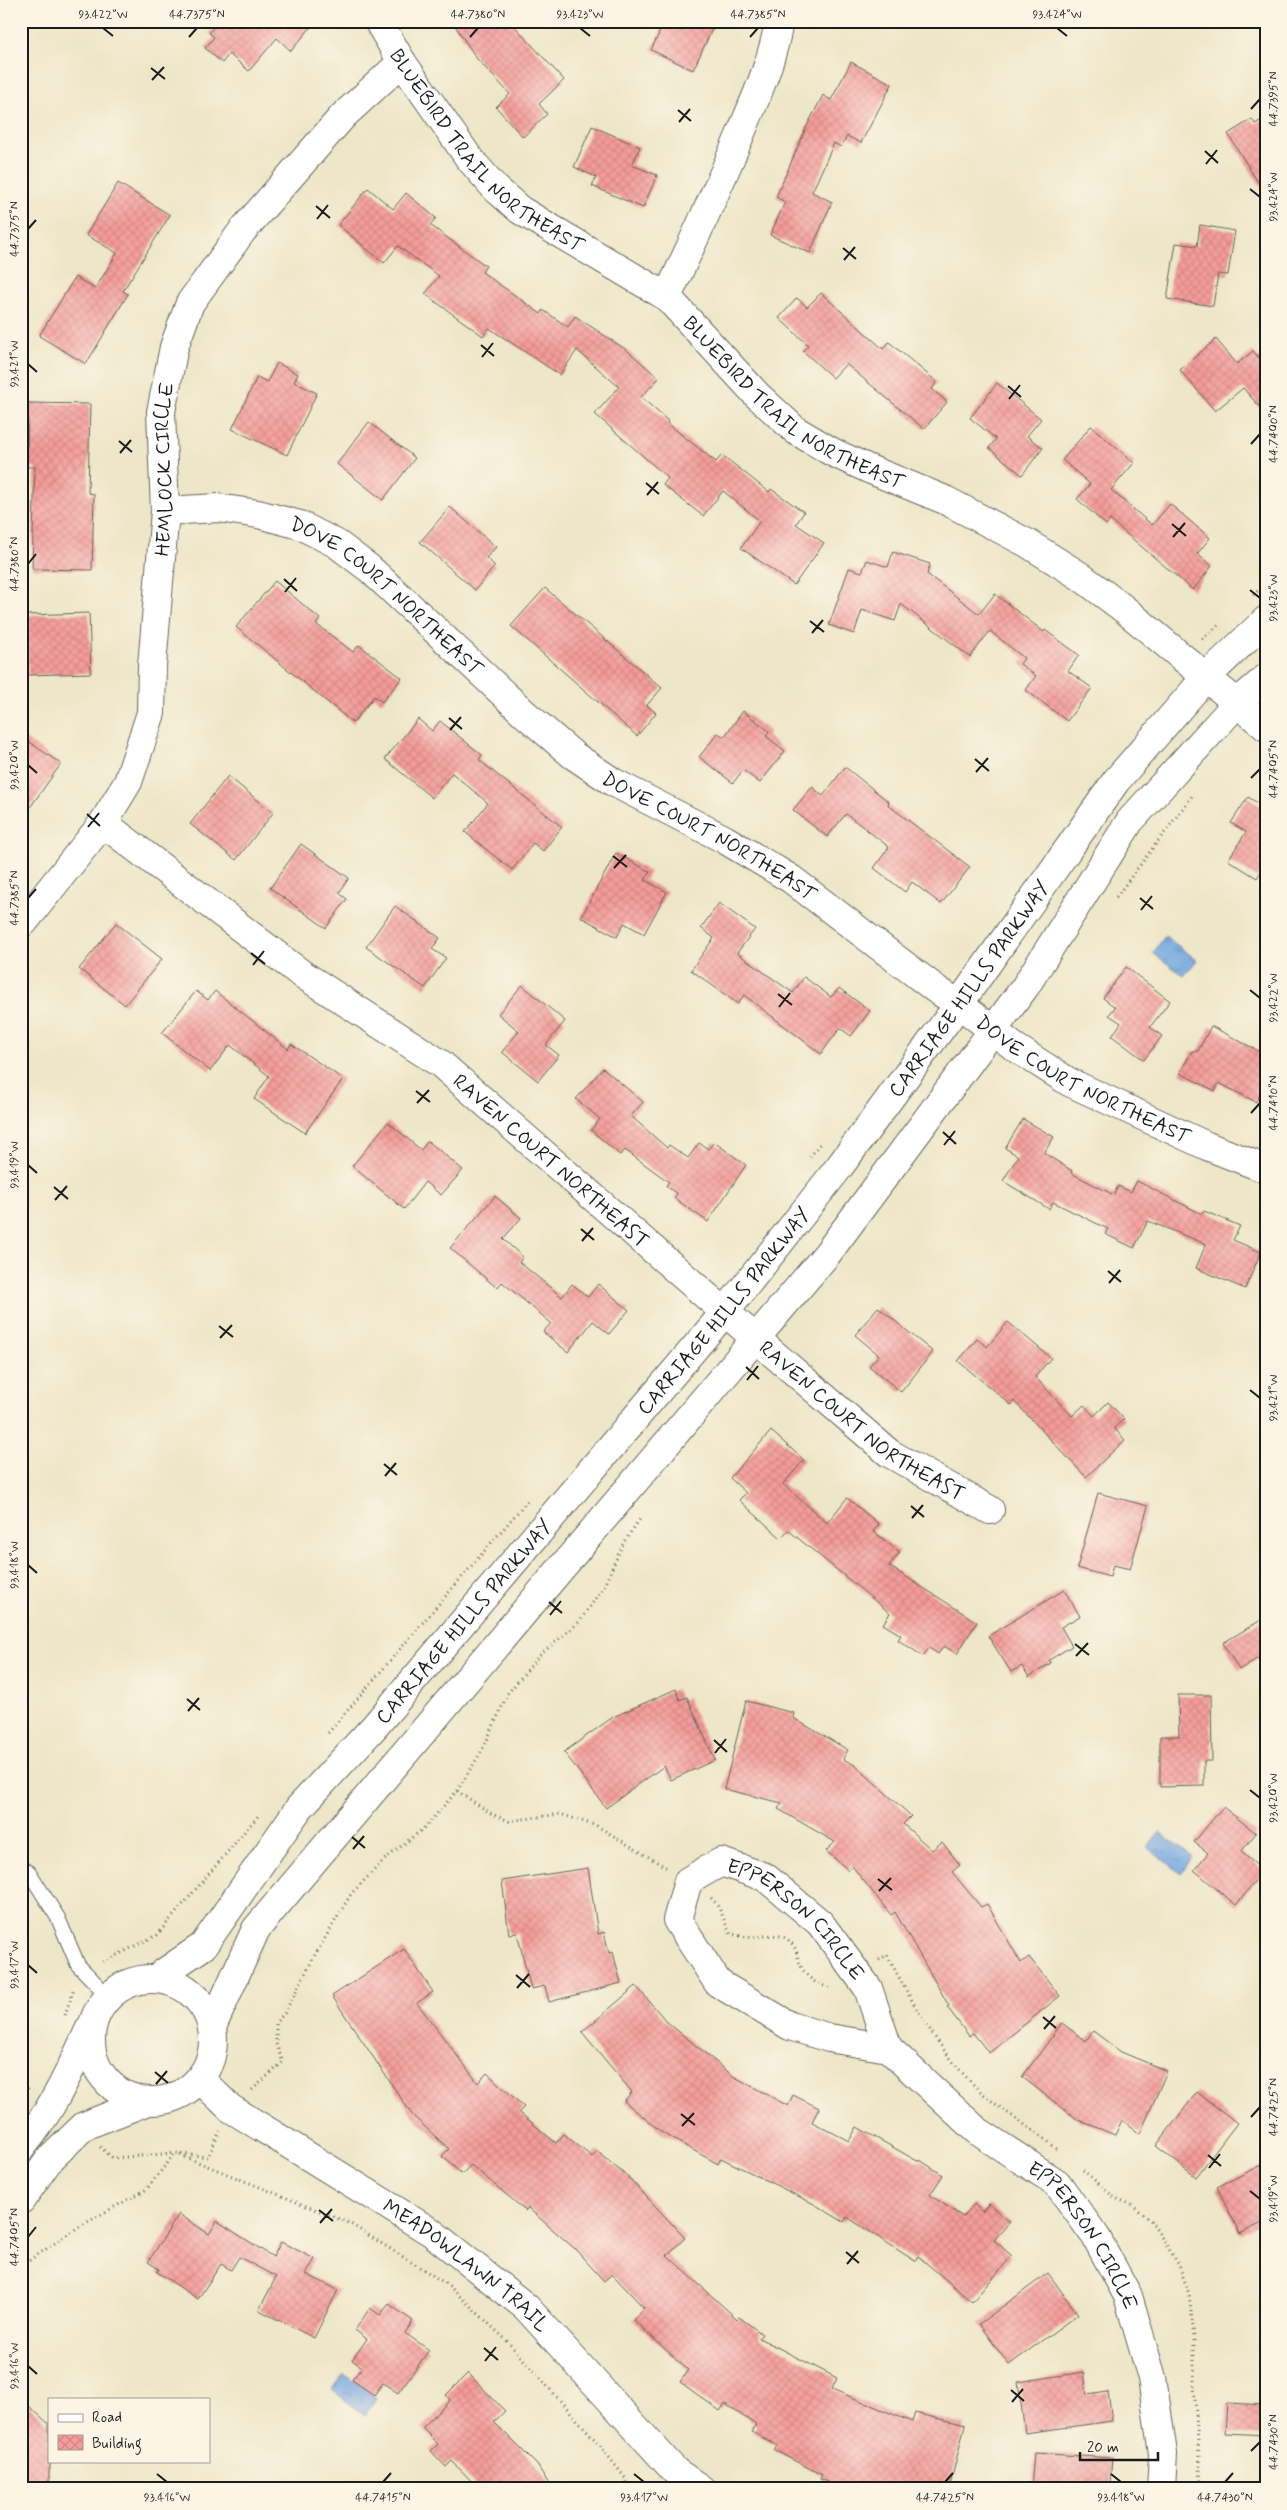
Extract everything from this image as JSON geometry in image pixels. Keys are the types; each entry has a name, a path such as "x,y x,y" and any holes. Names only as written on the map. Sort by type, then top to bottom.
{"street":[{"name":"BLUEBIRD TRAIL NORTHEAST","path":"378,21 402,62 469,158 495,188 520,210 667,296 757,395 795,430 832,452 945,500 1027,543 1080,576 1117,603 1266,727"},
{"path":"667,296 711,204 756,98 776,41 779,21"},
{"name":"HEMLOCK CIRCLE","path":"24,922 103,823 128,782 151,713 152,666 165,511 161,412 174,347 190,303 244,230 343,116 402,62"},
{"name":"DOVE COURT NORTHEAST","path":"165,511 218,508 258,514 300,525 336,544 370,569 524,713 572,755 614,782 724,839 791,879 937,990 959,1004 1012,1046 1069,1082 1207,1146 1266,1170"},
{"name":"CARRIAGE HILLS PARKWAY","path":"156,1978 203,1946 299,1808 374,1727 725,1312 840,1166 959,1004 1116,781 1206,678 1266,620"},
{"name":"CARRIAGE HILLS PARKWAY","path":"212,2027 256,1928 827,1254 991,1030 1025,987 1130,821 1237,704 1266,678"},
{"name":"RAVEN COURT NORTHEAST","path":"103,823 299,972 441,1064 889,1453 990,1510"},
{"name":"EPPERSON CIRCLE","path":"888,2048 829,2038 790,2026 718,1983 677,1920 688,1880 721,1862 765,1877 820,1923 868,1988 888,2048 976,2130 1057,2184 1096,2237 1128,2296 1152,2378 1163,2454 1161,2489"},
{"path":"21,2148 36,2130 57,2097 101,2005 116,1990 135,1980 156,1978 177,1983 195,1996 206,2010 212,2027 214,2045 209,2063 200,2079 185,2092 166,2100 145,2102 84,2126 49,2160 21,2200"},
{"path":"92,2024 90,2046 96,2067 108,2084 125,2096 145,2102"},
{"name":"MEADOWLAWN TRAIL","path":"200,2079 230,2108 430,2232 526,2307 668,2480 701,2489"}],"lane":[{"path":"21,1867 29,1872 58,1918 78,1965 109,1997"}],"path":[{"path":"328,1734 523,1505 537,1493"},
{"path":"63,2021 74,1987 102,1962 157,1935 259,1815"},
{"path":"21,2096 34,2081 57,2097"},
{"path":"84,2126 91,2139 113,2158 175,2152 208,2157 230,2108 255,2088"},
{"path":"21,2266 80,2226 146,2189 175,2152"},
{"path":"175,2152 350,2223 448,2284 505,2340 598,2443 626,2480 626,2489"}],"water":[{"path":"1165,936 1197,960 1184,976 1153,953"},
{"path":"1159,1832 1193,1857 1181,1873 1147,1848"},
{"path":"344,2374 377,2399 365,2415 332,2390"}],"building":[{"path":"219,21 316,21 291,51 277,38 249,71 229,54 222,63 205,48 214,37 209,33"},
{"path":"452,21 510,21 564,80 539,104 547,114 523,137 496,107 510,94 477,59"},
{"path":"665,21 716,21 693,70 651,50"},
{"path":"851,62 892,84 861,143 847,136 841,147 834,143 812,192 832,202 810,253 770,235 785,202 776,197 806,128 823,95 831,100"},
{"path":"1266,117 1266,195 1228,134 1252,119 1255,124"},
{"path":"592,126 640,147 632,165 657,175 643,208 592,186 596,177 574,167"},
{"path":"118,183 170,215 123,291 128,294 86,364 39,336 75,277 95,289 117,253 86,235"},
{"path":"368,188 393,209 406,193 436,218 430,225 486,266 482,272 541,314 543,310 568,327 575,316 628,351 659,378 641,397 668,421 667,423 716,462 722,455 769,492 771,489 804,512 796,524 824,543 794,585 741,548 760,521 723,491 703,516 663,485 668,478 595,414 619,387 577,350 560,375 489,328 483,336 425,294 439,276 398,246 384,263 338,225"},
{"path":"1200,225 1235,231 1228,275 1218,274 1213,306 1167,299 1176,243 1197,246"},
{"path":"821,293 883,349 889,342 937,382 932,389 947,402 924,429 846,364 833,378 803,351 808,345 779,318 797,298 807,307"},
{"path":"1216,339 1237,364 1253,351 1266,366 1266,414 1243,388 1215,411 1180,370"},
{"path":"277,363 298,374 294,382 317,393 287,455 232,429 257,377 267,382"},
{"path":"997,383 1041,419 1027,436 1043,448 1022,475 989,448 996,439 970,418"},
{"path":"28,403 90,404 88,493 94,494 92,570 32,569 35,467 27,467"},
{"path":"369,422 415,458 383,500 337,464"},
{"path":"1091,426 1134,463 1111,490 1152,525 1170,504 1210,538 1197,554 1212,566 1193,590 1110,520 1106,525 1077,499 1090,484 1062,460"},
{"path":"450,507 496,547 486,558 495,566 475,590 420,542"},
{"path":"893,552 930,564 927,574 979,614 995,594 1044,632 1045,630 1079,655 1068,671 1092,688 1067,721 1026,690 1036,676 1020,664 1024,658 990,631 970,657 901,604 895,621 862,610 854,634 829,625 849,568 862,572 867,560 888,567"},
{"path":"275,581 320,619 316,624 353,652 359,645 402,678 382,702 374,696 353,723 236,627"},
{"path":"545,588 662,688 647,705 656,713 637,736 511,626"},
{"path":"89,613 91,673 28,675 26,615"},
{"path":"743,711 769,731 766,736 785,751 760,783 743,770 733,783 699,757 718,733 724,737"},
{"path":"418,719 432,731 440,721 482,755 479,760 562,827 543,851 533,843 512,870 465,832 488,803 452,773 432,798 385,759"},
{"path":"21,736 61,764 21,820"},
{"path":"845,767 889,802 888,805 970,867 941,904 912,882 905,892 874,868 889,847 846,814 827,837 793,810 812,787 823,796"},
{"path":"228,776 273,813 236,860 190,824"},
{"path":"1248,797 1262,806 1266,801 1266,864 1257,878 1228,860 1246,832 1231,823"},
{"path":"301,844 349,878 339,893 347,899 326,928 270,888"},
{"path":"616,853 650,872 645,880 667,892 644,934 624,923 617,937 581,917"},
{"path":"719,903 755,929 737,953 793,993 804,977 831,997 839,988 870,1011 851,1036 840,1028 821,1054 744,995 738,1004 691,970 714,938 701,928"},
{"path":"395,906 440,938 432,949 446,958 425,988 366,947"},
{"path":"116,923 162,959 125,1005 79,969"},
{"path":"1126,967 1170,1001 1150,1027 1162,1036 1144,1060 1112,1036 1121,1023 1109,1015 1115,1007 1103,998"},
{"path":"522,985 565,1021 546,1045 559,1055 538,1081 502,1052 519,1031 498,1014"},
{"path":"196,991 208,1000 215,991 288,1049 291,1044 343,1079 305,1133 254,1099 269,1076 230,1045 210,1071 162,1033"},
{"path":"1211,1026 1266,1055 1266,1084 1256,1102 1219,1083 1215,1091 1180,1073 1192,1051 1198,1051"},
{"path":"603,1068 643,1102 631,1116 667,1148 669,1145 688,1158 699,1143 708,1149 714,1142 746,1165 708,1222 674,1198 677,1194 666,1186 669,1182 625,1150 620,1155 591,1130 600,1119 576,1099"},
{"path":"1023,1119 1054,1137 1044,1153 1072,1171 1071,1173 1114,1195 1118,1186 1131,1192 1137,1181 1202,1214 1204,1211 1240,1226 1233,1240 1261,1252 1245,1289 1196,1268 1206,1244 1148,1221 1134,1248 1105,1234 1108,1229 1053,1202 1049,1209 1003,1181 1018,1156 1005,1148"},
{"path":"388,1122 421,1150 428,1141 463,1170 441,1195 425,1182 404,1209 352,1166"},
{"path":"495,1196 521,1218 503,1239 523,1257 519,1262 562,1297 572,1284 588,1297 598,1284 629,1310 609,1334 593,1321 568,1352 543,1332 551,1323 502,1282 497,1288 450,1248"},
{"path":"878,1307 933,1352 901,1392 869,1366 879,1355 855,1335"},
{"path":"1008,1322 1051,1358 1035,1377 1072,1416 1084,1405 1094,1416 1108,1402 1124,1419 1114,1428 1125,1440 1086,1477 1014,1401 1011,1405 958,1361 977,1339 987,1347"},
{"path":"771,1431 804,1460 783,1484 827,1523 847,1498 879,1524 873,1531 900,1552 889,1566 977,1622 957,1654 944,1646 938,1654 929,1648 923,1656 898,1640 901,1635 883,1624 890,1613 788,1530 781,1538 739,1500 746,1493 730,1478"},
{"path":"1098,1493 1148,1506 1130,1569 1113,1565 1110,1577 1077,1568"},
{"path":"1064,1590 1080,1616 1061,1627 1072,1646 1049,1660 1051,1663 1029,1677 1022,1666 1011,1672 988,1636"},
{"path":"1266,1617 1266,1653 1239,1670 1223,1643"},
{"path":"676,1689 680,1700 687,1697 715,1760 671,1780 664,1766 606,1808 564,1752 613,1717"},
{"path":"1178,1695 1211,1695 1212,1761 1204,1761 1204,1786 1160,1787 1160,1736 1179,1736"},
{"path":"746,1701 794,1713 793,1718 848,1750 843,1759 855,1765 911,1816 903,1824 932,1850 942,1842 960,1865 952,1872 981,1907 987,1904 1021,1963 1029,1957 1060,1996 989,2053 973,2033 969,2036 947,2007 949,2006 895,1912 891,1915 852,1866 848,1870 826,1851 835,1842 778,1809 782,1803 724,1789"},
{"path":"1223,1807 1256,1833 1241,1852 1264,1871 1236,1905 1194,1870 1208,1853 1194,1842"},
{"path":"588,1868 598,1934 604,1932 609,1953 613,1952 621,1983 549,2002 545,1986 531,1989 517,1933 509,1934 502,1881"},
{"path":"404,1949 433,1992 417,2003 478,2083 487,2073 524,2107 519,2112 556,2143 564,2134 592,2157 597,2151 631,2180 685,2238 667,2255 737,2319 739,2317 762,2334 759,2338 837,2378 832,2389 912,2422 915,2413 965,2425 949,2489 843,2489 820,2479 822,2475 774,2450 777,2445 752,2432 756,2425 725,2404 720,2411 680,2382 688,2370 633,2320 644,2308 612,2274 604,2281 574,2248 528,2208 526,2211 471,2165 462,2174 442,2156 449,2149 413,2116 332,1996"},
{"path":"636,1986 667,2022 733,2076 788,2106 793,2095 819,2108 812,2122 849,2141 857,2127 919,2162 920,2160 943,2175 930,2195 963,2217 974,2204 982,2212 989,2204 1010,2222 994,2240 1012,2256 972,2302 918,2256 915,2261 847,2217 844,2222 814,2204 721,2158 718,2164 664,2134 624,2101 632,2092 582,2032"},
{"path":"1062,2023 1086,2041 1093,2031 1121,2052 1167,2071 1140,2134 1122,2120 1115,2135 1078,2120 1022,2077"},
{"path":"1197,2092 1237,2123 1196,2177 1156,2146"},
{"path":"1266,2163 1266,2221 1240,2234 1217,2187"},
{"path":"179,2214 209,2234 217,2221 273,2257 281,2242 315,2259 306,2274 338,2290 314,2338 259,2310 276,2277 239,2257 231,2270 221,2264 198,2299 157,2272 159,2269 148,2262"},
{"path":"1048,2273 1078,2314 1009,2365 979,2324"},
{"path":"389,2304 413,2321 405,2333 429,2350 398,2393 383,2383 374,2395 352,2380 362,2367 352,2360 367,2339 355,2330 370,2308 380,2315"},
{"path":"1084,2372 1087,2395 1108,2392 1112,2421 1025,2433 1018,2382"},
{"path":"468,2373 505,2411 494,2422 537,2465 552,2489 479,2489 452,2461 446,2467 431,2451 438,2444 422,2428 450,2400 446,2395"},
{"path":"21,2399 48,2423 49,2489 21,2489"},
{"path":"1227,2403 1266,2405 1266,2435 1225,2433"},
{"path":"1034,2453 1112,2458 1110,2484 1092,2483 1092,2489 1031,2489"}]}
